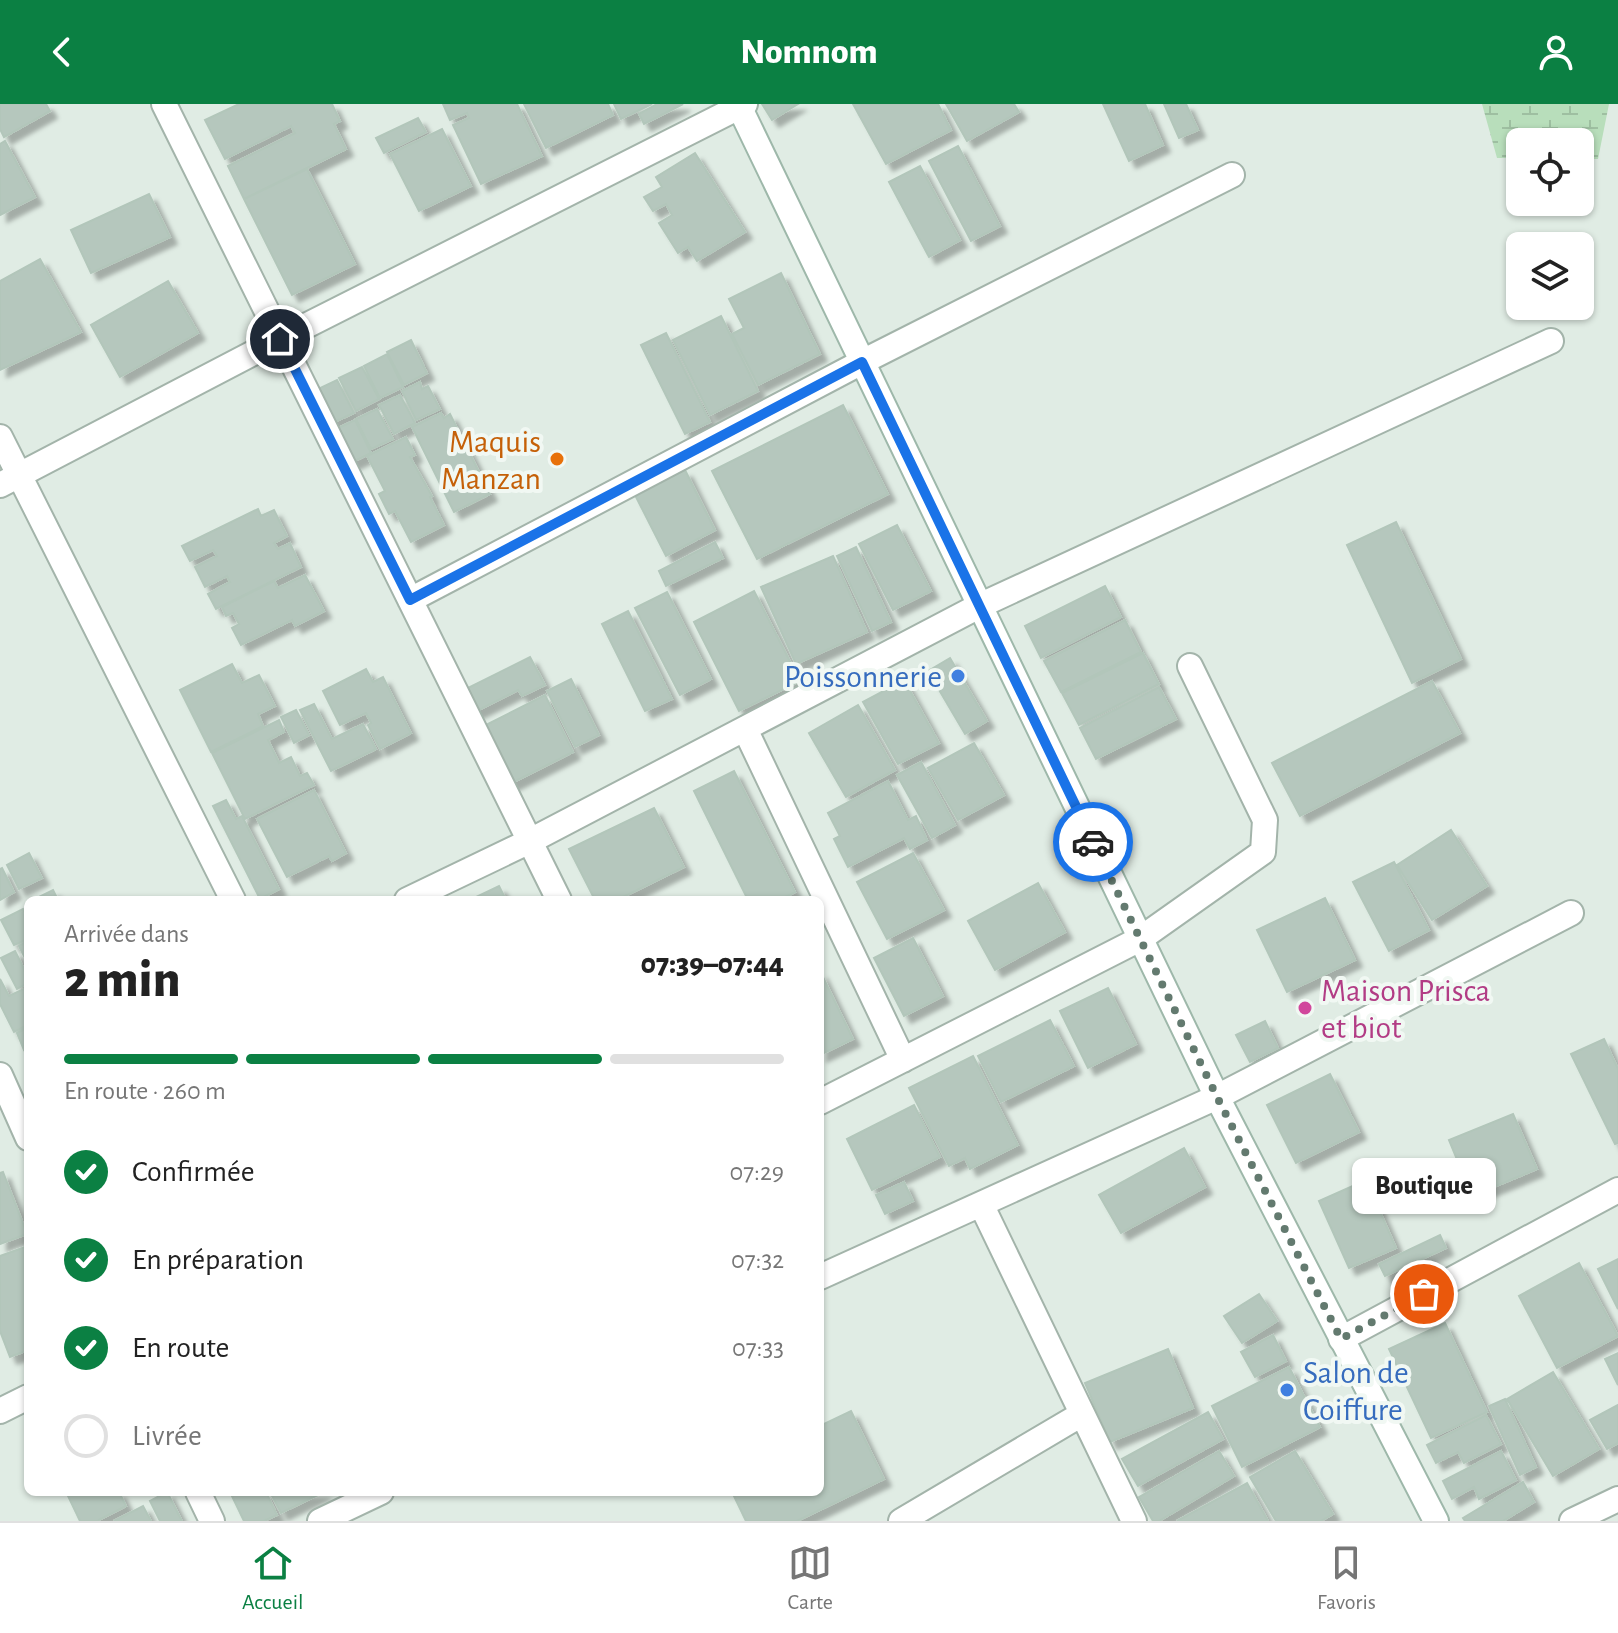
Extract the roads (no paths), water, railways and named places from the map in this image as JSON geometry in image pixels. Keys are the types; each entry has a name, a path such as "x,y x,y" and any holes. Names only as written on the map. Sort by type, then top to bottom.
{"street":[{"path":"10,480 741,105 1217,1097 1436,1521"},
{"path":"170,106 280,339 557,896"},
{"path":"410,600 862,362 1232,175"},
{"path":"415,896 530,841 979,606 1551,341"},
{"path":"0,437 10,480 231,896"},
{"path":"824,1100 1140,939 1263,852 1265,820 1190,666"},
{"path":"745,729 903,1060"},
{"path":"824,1275 1217,1097 1571,913"},
{"path":"9,1086 24,1127"},
{"path":"1341,1339 1618,1190"},
{"path":"981,1204 1134,1521"},
{"path":"0,1411 24,1399"},
{"path":"901,1521 1082,1414"},
{"path":"200,1496 212,1521"},
{"path":"320,1521 373,1496"},
{"path":"1572,1521 1618,1499"}],"place":[{"name":"Maquis Manzan","path":"557,459"},
{"name":"Poissonnerie","path":"958,676"},
{"name":"Maison Prisca et biot","path":"1305,1008"},
{"name":"Boutique","path":"1424,1294"},
{"name":"Salon de Coiffure","path":"1287,1390"}]}
